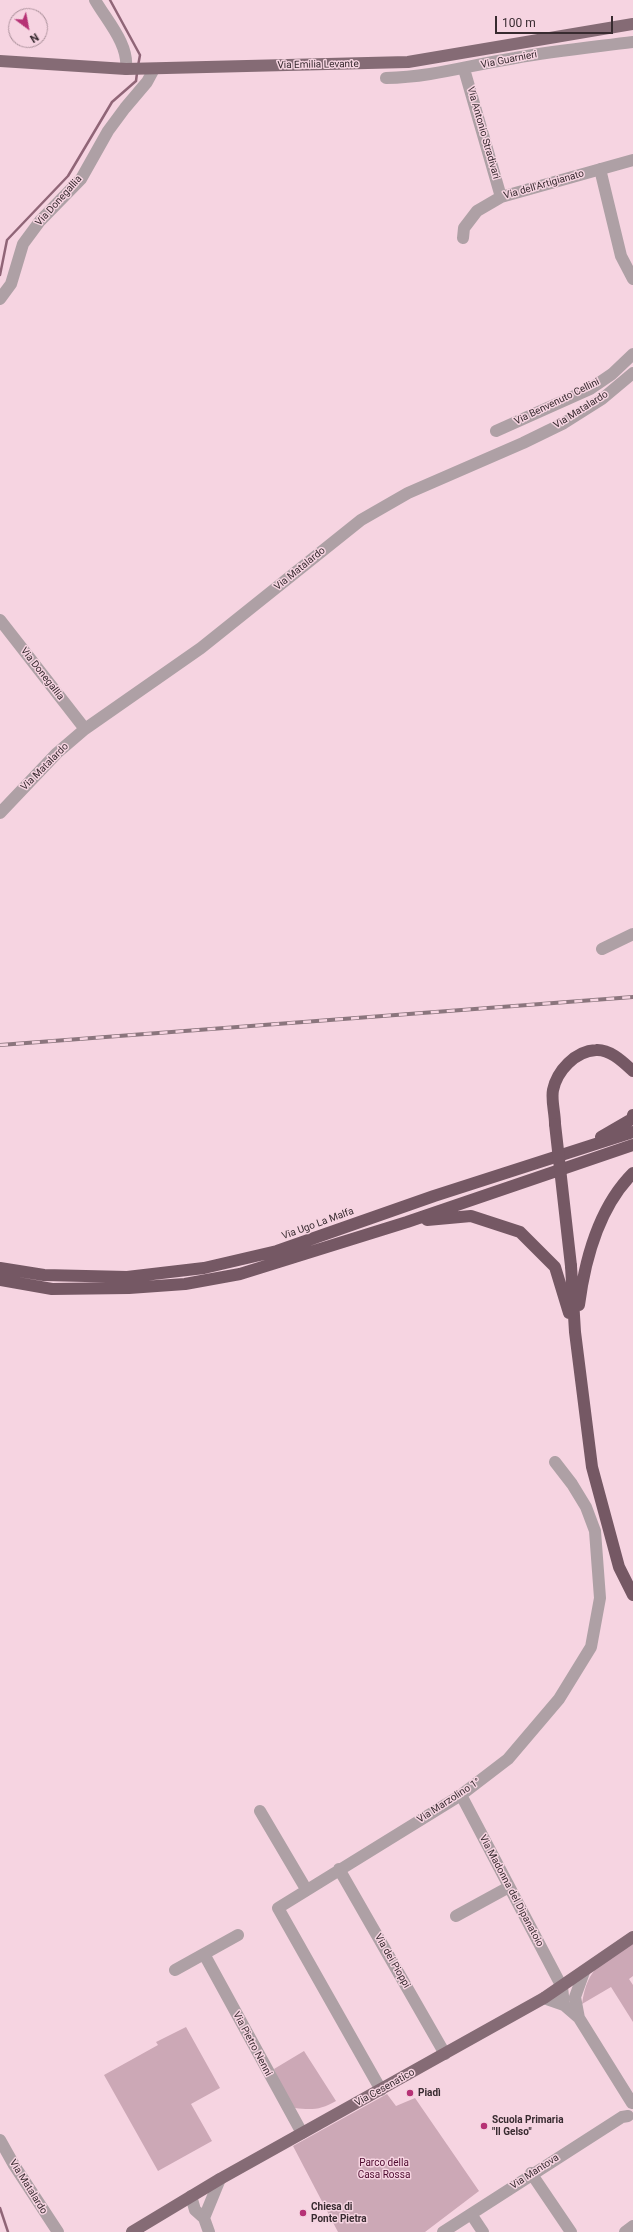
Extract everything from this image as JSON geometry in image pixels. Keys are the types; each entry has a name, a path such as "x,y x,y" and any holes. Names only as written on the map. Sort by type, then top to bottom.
{"highway":[{"path":"633,1071 616,1057 597,1050 580,1055 561,1070 553,1090 555,1124 571,1266 575,1332 592,1467 619,1567 633,1595"},
{"path":"587,1148 597,1138 612,1132 632,1119 633,1115"},
{"name":"Via Ugo La Malfa","path":"0,1268 44,1275 127,1277 204,1268 277,1251 434,1196 633,1132"},
{"path":"0,1280 52,1289 129,1288 185,1284 240,1274 407,1222 633,1145"},
{"path":"575,1332 582,1285 592,1245 610,1202 633,1173"},
{"path":"407,1222 471,1216 520,1232 555,1267 575,1332"}],"main road":[{"name":"Via Emilia Levante","path":"0,61 130,69 408,62 633,24"},
{"name":"Via Cesenatico","path":"132,2232 220,2179 544,1998 633,1937"}],"street":[{"path":"95,0 124,46 130,69"},
{"name":"Via Guarnieri","path":"386,78 415,78 514,58 633,42"},
{"name":"Via Donegallia","path":"0,299 11,284 23,244 40,222 81,179 108,131 147,82 152,69"},
{"name":"Via Antonio Stradivari","path":"464,69 501,197"},
{"name":"Via dell'Artigianato","path":"464,233 477,211 501,197 633,160"},
{"path":"600,170 621,256 633,279"},
{"name":"Via Benvenuto Cellini","path":"496,431 590,388 612,374 633,354"},
{"name":"Via Matalardo","path":"0,813 57,753 85,729 201,648 361,520 408,492 524,443 564,423 602,399 633,373"},
{"name":"Via Donegallia","path":"0,620 85,729"},
{"path":"602,949 633,934"},
{"name":"Via Marzolino 1°","path":"381,2090 278,1908 306,1889 461,1795 508,1759 559,1699 591,1647 600,1598 595,1531 586,1507 572,1484 554,1462"},
{"name":"Via Madonna del Dipanatoio","path":"461,1795 562,1987"},
{"path":"260,1811 306,1889"},
{"name":"Via dei Pioppi","path":"339,1869 445,2054"},
{"path":"456,1916 510,1887"},
{"path":"175,1970 238,1935"},
{"name":"Via Pietro Nenni","path":"204,1954 302,2133"},
{"path":"579,2018 576,1997 584,1972"},
{"path":"562,1987 576,1997"},
{"path":"562,1987 564,2005"},
{"path":"544,1998 564,2005 579,2018 632,2103 628,2108 630,2118"},
{"name":"Via Mantova","path":"443,2232 532,2173 622,2117 630,2118"},
{"name":"Via Matalardo","path":"0,2140 14,2165 58,2232"},
{"path":"532,2173 571,2232"},
{"path":"204,2218 220,2179"},
{"path":"191,2196 195,2210 204,2218 209,2232"},
{"path":"471,2214 483,2232"},
{"path":"625,2232 633,2226"}],"green space":[{"path":"633,1941 633,1976 629,1979 633,1985 633,2022 611,1987 582,2004 584,1991 588,1981 598,1966"},
{"path":"186,2027 220,2088 191,2104 212,2141 158,2171 104,2075 158,2045 156,2042"},
{"path":"304,2051 336,2101 316,2109 295,2108 285,2094 274,2069"},
{"name":"Parco della Casa Rossa","path":"387,2094 396,2106 415,2098 479,2191 425,2232 338,2232 293,2146"}],"waterway":[{"path":"110,0 140,55 138,66"},
{"path":"0,275 7,240 68,176 112,102 136,81 137,73"},
{"path":"0,2208 8,2232"}],"railway":[{"path":"0,1045 633,997"}],"place":[{"name":"Piadì","path":"410,2093"},
{"name":"Scuola Primaria \"Il Gelso\"","path":"484,2126"},
{"name":"Chiesa di Ponte Pietra","path":"303,2213"}]}
